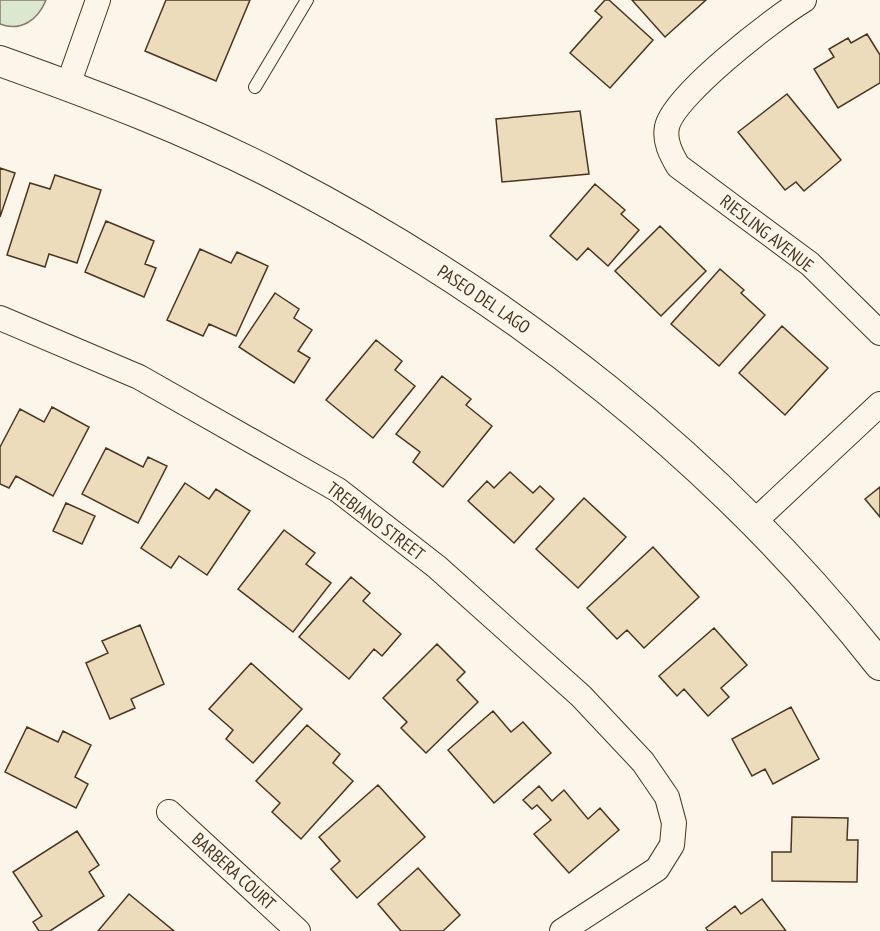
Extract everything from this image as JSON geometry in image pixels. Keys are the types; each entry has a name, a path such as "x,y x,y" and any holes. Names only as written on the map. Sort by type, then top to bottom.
{"street":[{"path":"68,85 98,0"},
{"name":"RIESLING AVENUE","path":"804,0 732,54 671,115 666,129 668,148 678,166 810,264 880,333"},
{"name":"PASEO DEL LAGO","path":"0,61 68,85 177,129 278,176 434,265 524,325 587,374 681,453 755,521 880,665"},
{"name":"TREBIANO STREET","path":"0,318 139,377 338,490 437,567 581,696 643,762 667,796 674,823 672,845 657,869 562,931"},
{"path":"755,521 880,404"},
{"name":"BARBERA COURT","path":"169,812 298,931"}],"lane":[{"path":"255,87 307,0"}],"green space":[{"path":"0,0 46,0 43,7 28,22 8,26 0,24"}],"building":[{"path":"166,0 250,0 216,81 145,51"},
{"path":"605,0 609,0 653,40 610,88 570,53 602,17 595,11"},
{"path":"632,0 706,0 665,37"},
{"path":"867,34 880,55 880,83 838,108 814,69 834,57 829,49 848,38 851,43"},
{"path":"787,94 841,160 804,191 796,182 785,190 738,132"},
{"path":"580,111 589,174 502,182 496,119"},
{"path":"0,168 15,173 0,217"},
{"path":"55,175 101,190 77,263 49,254 45,267 7,255 30,183 50,189"},
{"path":"595,184 625,210 621,214 639,230 608,266 588,248 577,260 550,236"},
{"path":"106,221 154,241 145,264 156,268 144,297 85,272"},
{"path":"660,226 706,271 661,316 615,271"},
{"path":"200,249 231,263 237,252 268,266 236,336 209,324 203,336 167,320"},
{"path":"720,269 744,290 741,293 765,315 719,366 671,324"},
{"path":"275,293 299,309 294,318 312,330 298,351 310,358 294,383 239,347"},
{"path":"782,326 828,368 785,415 739,373"},
{"path":"376,340 402,361 395,370 415,386 373,438 326,400"},
{"path":"442,376 471,399 466,405 492,426 443,487 413,462 420,452 396,434"},
{"path":"52,407 89,427 53,496 16,476 9,488 0,484 0,447 20,409 44,422"},
{"path":"106,448 143,467 148,457 167,466 138,523 82,494"},
{"path":"510,472 533,493 540,486 554,499 514,543 468,501 487,481 494,488"},
{"path":"185,483 209,499 216,489 250,511 207,575 179,556 171,568 141,548"},
{"path":"880,487 880,517 865,499"},
{"path":"584,498 626,537 578,588 536,549"},
{"path":"66,503 95,516 82,544 53,531"},
{"path":"284,530 315,553 306,564 331,583 293,632 238,589"},
{"path":"653,547 699,597 644,648 627,630 617,639 587,608"},
{"path":"351,577 370,593 363,601 401,634 382,656 374,649 349,679 299,637"},
{"path":"140,625 164,684 131,699 135,708 110,719 86,663 108,653 102,641"},
{"path":"714,628 747,665 721,688 729,697 708,716 684,689 677,696 659,676"},
{"path":"437,644 465,672 457,680 478,702 426,753 401,728 407,722 383,698"},
{"path":"251,663 302,709 253,763 226,739 233,730 209,709"},
{"path":"791,707 819,759 773,784 765,769 752,776 732,739"},
{"path":"493,711 511,732 523,722 551,753 494,803 448,750"},
{"path":"307,725 340,754 333,763 353,781 301,839 272,812 280,803 256,781"},
{"path":"27,727 58,742 63,731 91,745 75,777 88,784 76,808 5,772"},
{"path":"378,785 425,837 357,898 331,869 340,861 319,837"},
{"path":"539,786 552,801 564,790 588,819 600,808 619,830 569,873 534,834 551,820 537,805 532,809 523,800"},
{"path":"792,817 848,818 847,840 858,840 857,882 772,881 772,852 791,852"},
{"path":"77,831 99,865 89,872 104,896 50,931 39,931 33,922 42,916 13,872"},
{"path":"418,868 460,915 443,931 401,931 378,904"},
{"path":"129,894 174,931 98,931"},
{"path":"762,899 786,931 708,931 706,928 735,906 741,914"}]}
